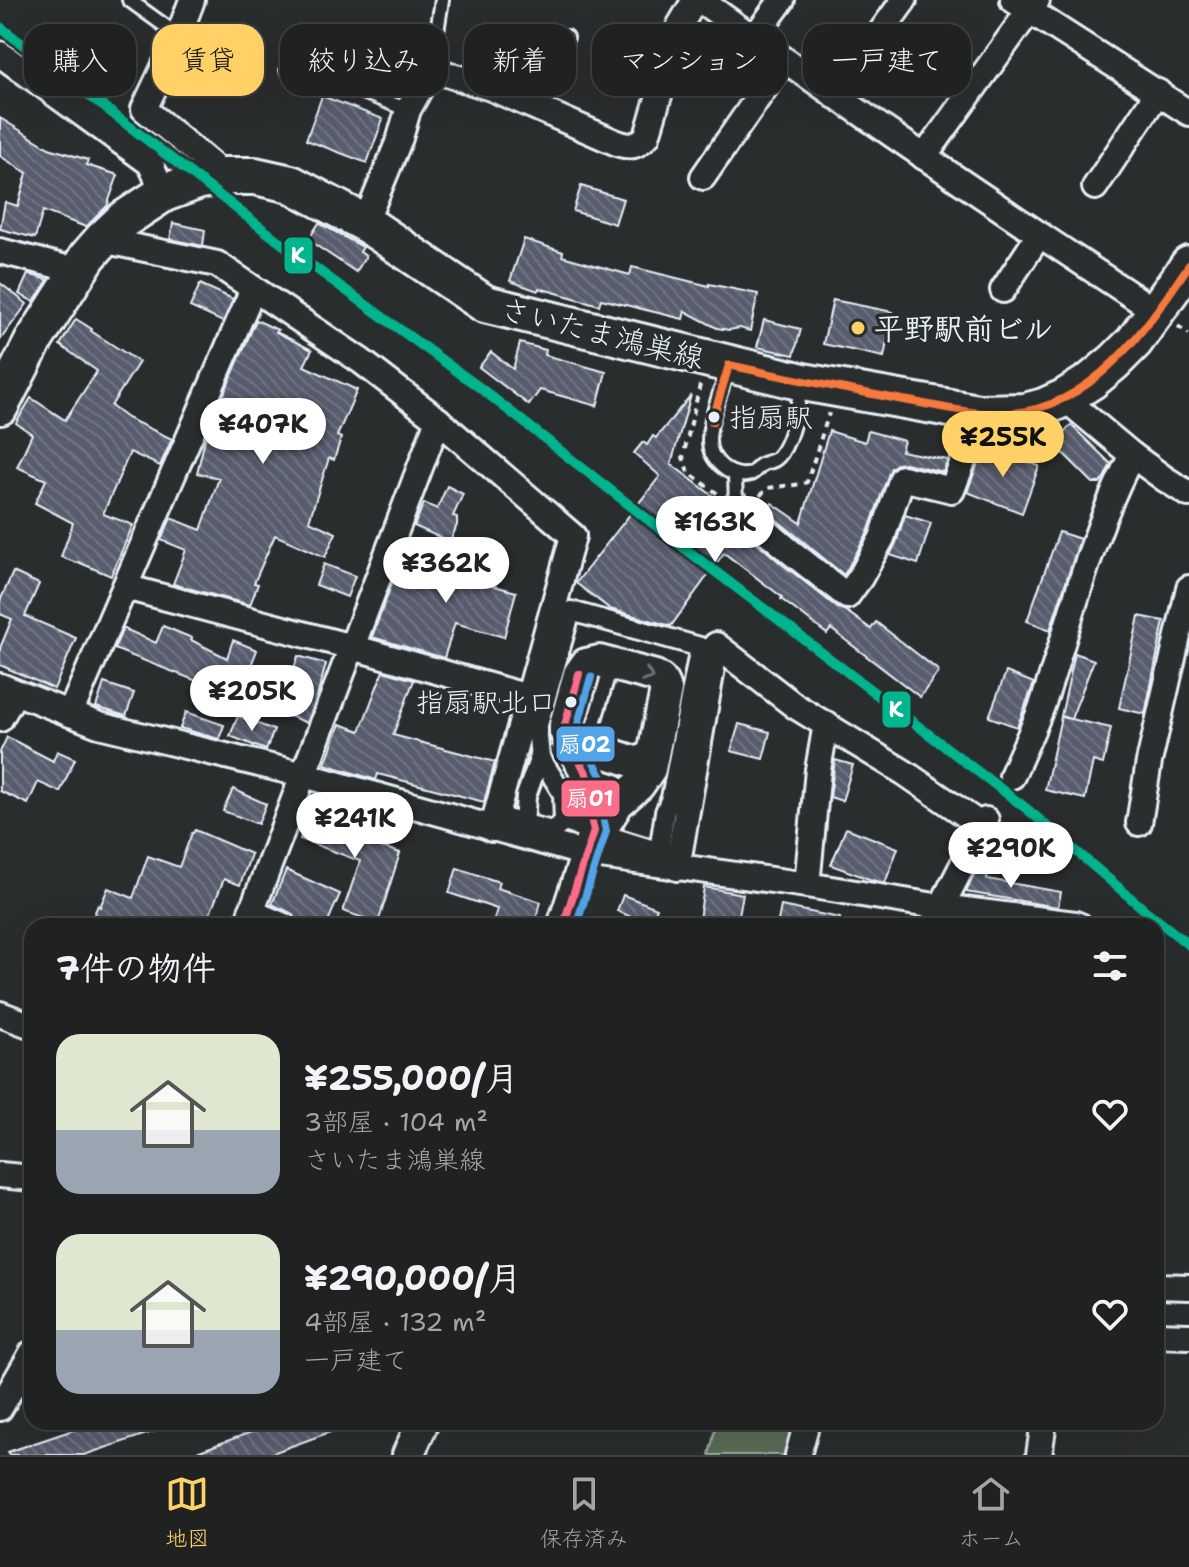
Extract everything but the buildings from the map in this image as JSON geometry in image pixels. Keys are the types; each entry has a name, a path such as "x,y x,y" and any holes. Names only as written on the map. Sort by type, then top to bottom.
{"main road":[{"name":"さいたま鴻巣線","path":"0,406 33,342 78,271 102,240 123,220 164,193 200,180 225,176 255,176 291,184 365,223 485,304 803,382 978,413 1025,412 1044,407 1091,381 1134,342 1189,265"}],"street":[{"path":"183,24 192,0"},
{"path":"448,74 491,88 628,147 638,145 647,136 680,25 697,0 733,24"},
{"path":"764,24 782,0"},
{"path":"887,24 904,0"},
{"path":"924,157 1026,4 1189,113"},
{"path":"0,54 150,163 164,193"},
{"path":"152,92 144,109 225,176"},
{"path":"1095,187 1158,92"},
{"path":"365,223 416,96"},
{"path":"703,177 759,96"},
{"path":"835,96 1157,312"},
{"path":"1003,290 1039,235"},
{"path":"102,240 217,264 361,361 438,420 573,536 493,822"},
{"path":"0,251 78,271"},
{"path":"70,714 253,289"},
{"path":"1064,398 1132,455 1189,494"},
{"path":"736,505 847,596 882,538 902,478 952,490 977,425 978,413"},
{"path":"249,918 438,420"},
{"path":"1012,776 1042,705 1103,519 1132,455"},
{"path":"125,587 528,697"},
{"path":"1139,823 1149,762 1189,588"},
{"path":"524,824 526,796 540,757 537,728 571,611 700,647 671,798 665,812 672,859"},
{"path":"672,859 716,645 795,706 984,823 938,916"},
{"path":"566,918 590,843 591,783 576,739 565,725 582,668 592,661 599,661 655,676 666,690 650,769 639,785 618,803 590,843"},
{"path":"0,719 8,690 99,725 493,822 807,885 938,916 972,918"},
{"path":"807,885 818,770 826,724"},
{"path":"576,739 635,762 642,762 653,753"},
{"path":"540,757 563,794 564,822 590,843"},
{"path":"493,822 524,824 552,831 564,822"},
{"path":"0,1014 24,1023"},
{"path":"0,1175 24,1177"},
{"path":"1164,1286 1189,1287"},
{"path":"1164,1335 1189,1336"},
{"path":"0,1408 24,1367"},
{"path":"408,1455 419,1430"},
{"path":"798,1455 805,1430"},
{"path":"1039,1455 1043,1430"}],"lane":[{"path":"129,0 162,24"},
{"path":"438,24 442,0"},
{"path":"373,96 408,110"},
{"path":"541,110 546,96"},
{"path":"729,365 708,439 716,462 735,474 753,473 760,465 780,456 790,432 803,382"},
{"path":"735,474 736,505"}],"green space":[{"path":"715,1430 798,1430 790,1455 709,1455"}],"transit line":[{"name":"K","path":"0,27 289,249 479,387 1027,809 1155,918"},
{"path":"712,422 729,365 971,412 998,414 1041,407 1068,396 1116,360 1189,265"},
{"name":"扇01","path":"566,918 594,831 590,813 591,783 565,731 579,674"},
{"name":"扇02","path":"579,918 606,831 602,812 603,780 577,728 591,677"},
{"name":"K","path":"1164,925 1189,945"}],"place":[{"name":"平野駅前ビル","path":"858,328"},
{"name":"指扇駅","path":"714,417"},
{"name":"指扇駅北口","path":"571,702"}]}
